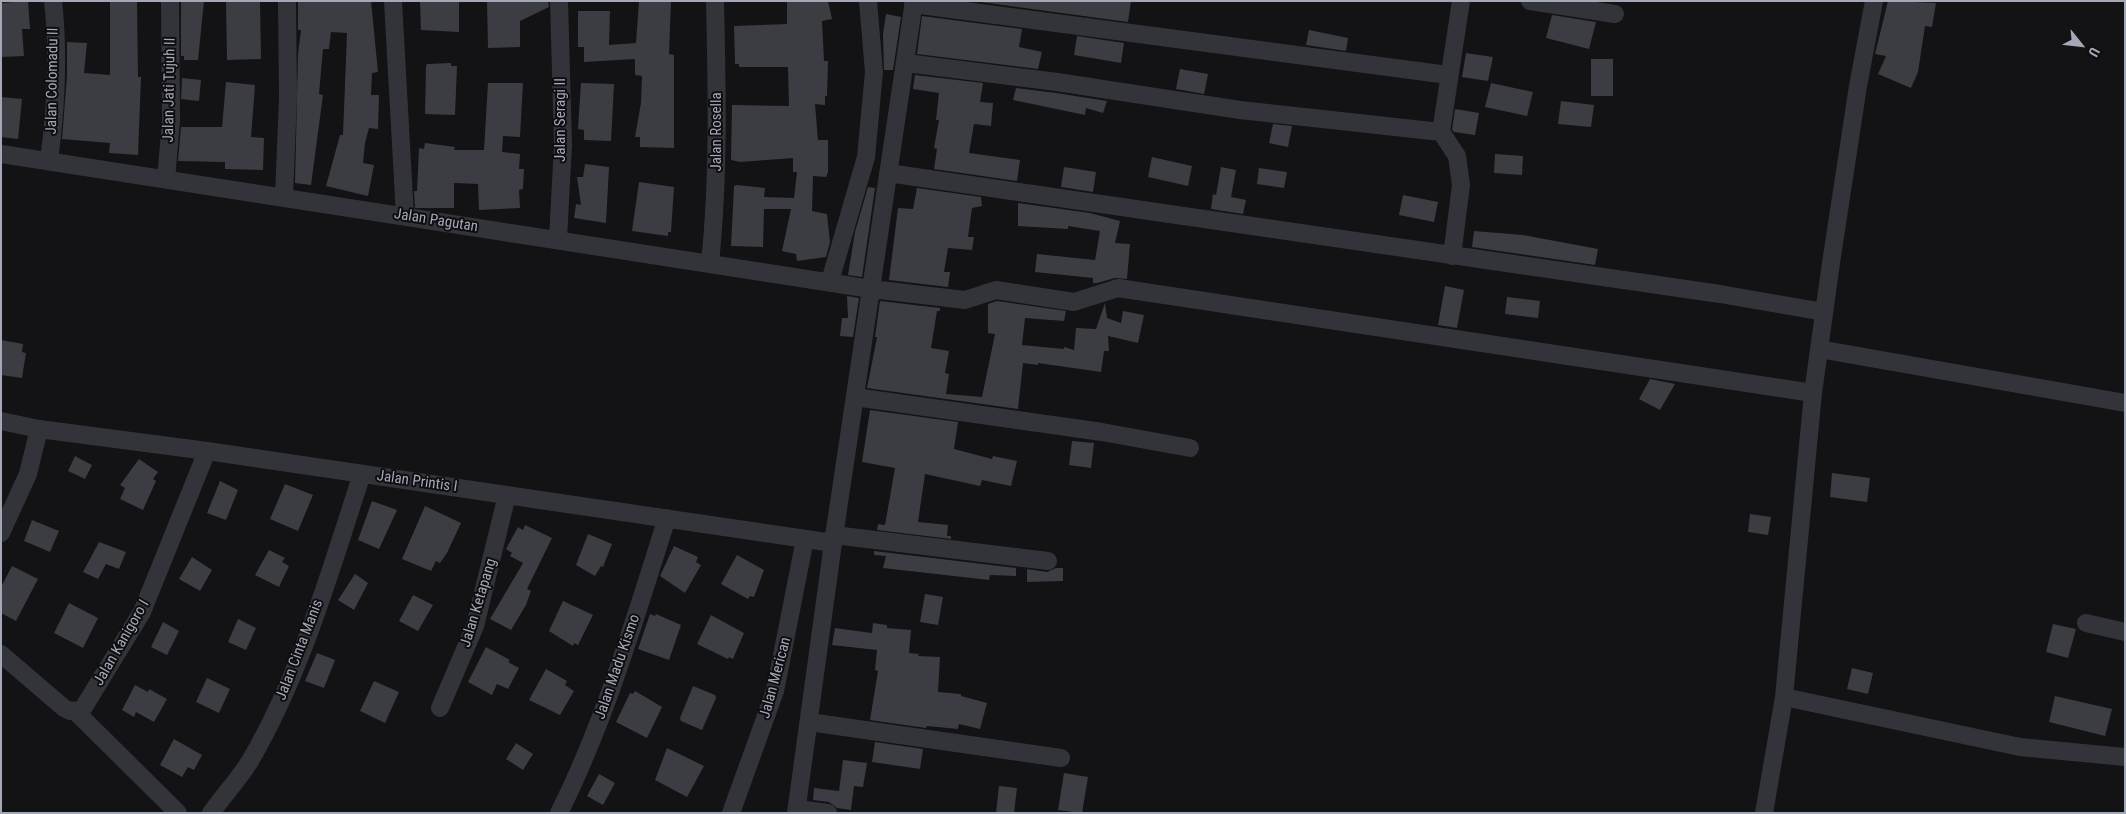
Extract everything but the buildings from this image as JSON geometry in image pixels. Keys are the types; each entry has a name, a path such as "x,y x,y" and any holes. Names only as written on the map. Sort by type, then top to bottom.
{"street":[{"name":"Jalan Colomadu II","path":"49,161 54,120 56,68 53,1"},
{"name":"Jalan Jati Tujuh II","path":"166,179 171,121 170,1"},
{"path":"284,197 288,97 287,1"},
{"path":"393,1 405,216"},
{"name":"Jalan Seragi II","path":"558,239 563,145 559,1"},
{"name":"Jalan Rosella","path":"710,263 715,218 718,130 715,1"},
{"path":"830,281 866,157 874,72 868,1"},
{"path":"1452,256 1461,185 1457,156 1440,132 1461,1"},
{"path":"1530,1 1615,14"},
{"path":"1764,813 1784,697 1813,393 1858,86 1874,1"},
{"path":"828,813 797,811 834,539 906,63 913,3 1448,75"},
{"path":"906,63 1057,82 1249,112 1440,132"},
{"name":"Jalan Pagutan","path":"1,154 830,281 871,289 964,300 996,290 1074,302 1118,288 1813,393"},
{"path":"888,173 1720,294 1824,312"},
{"path":"1819,349 2125,403"},
{"path":"855,397 1102,432 1190,448"},
{"name":"Jalan Printis I","path":"1,421 39,429 207,451 806,539 834,539 1048,561"},
{"path":"1,533 28,474 39,429"},
{"name":"Jalan Kanigoro I","path":"76,711 82,710 142,612 207,451"},
{"name":"Jalan Cinta Manis","path":"211,813 249,762 281,700 310,627 362,474"},
{"name":"Jalan Ketapang","path":"440,708 475,626 507,495"},
{"name":"Jalan Madu Kismo","path":"559,813 585,761 627,644 667,518"},
{"name":"Jalan Merican","path":"731,813 775,691 806,539"},
{"path":"2086,623 2125,632"},
{"path":"1,654 64,708 76,711 178,813"},
{"path":"1784,697 2020,747 2125,757"},
{"path":"809,722 1061,758"}]}
